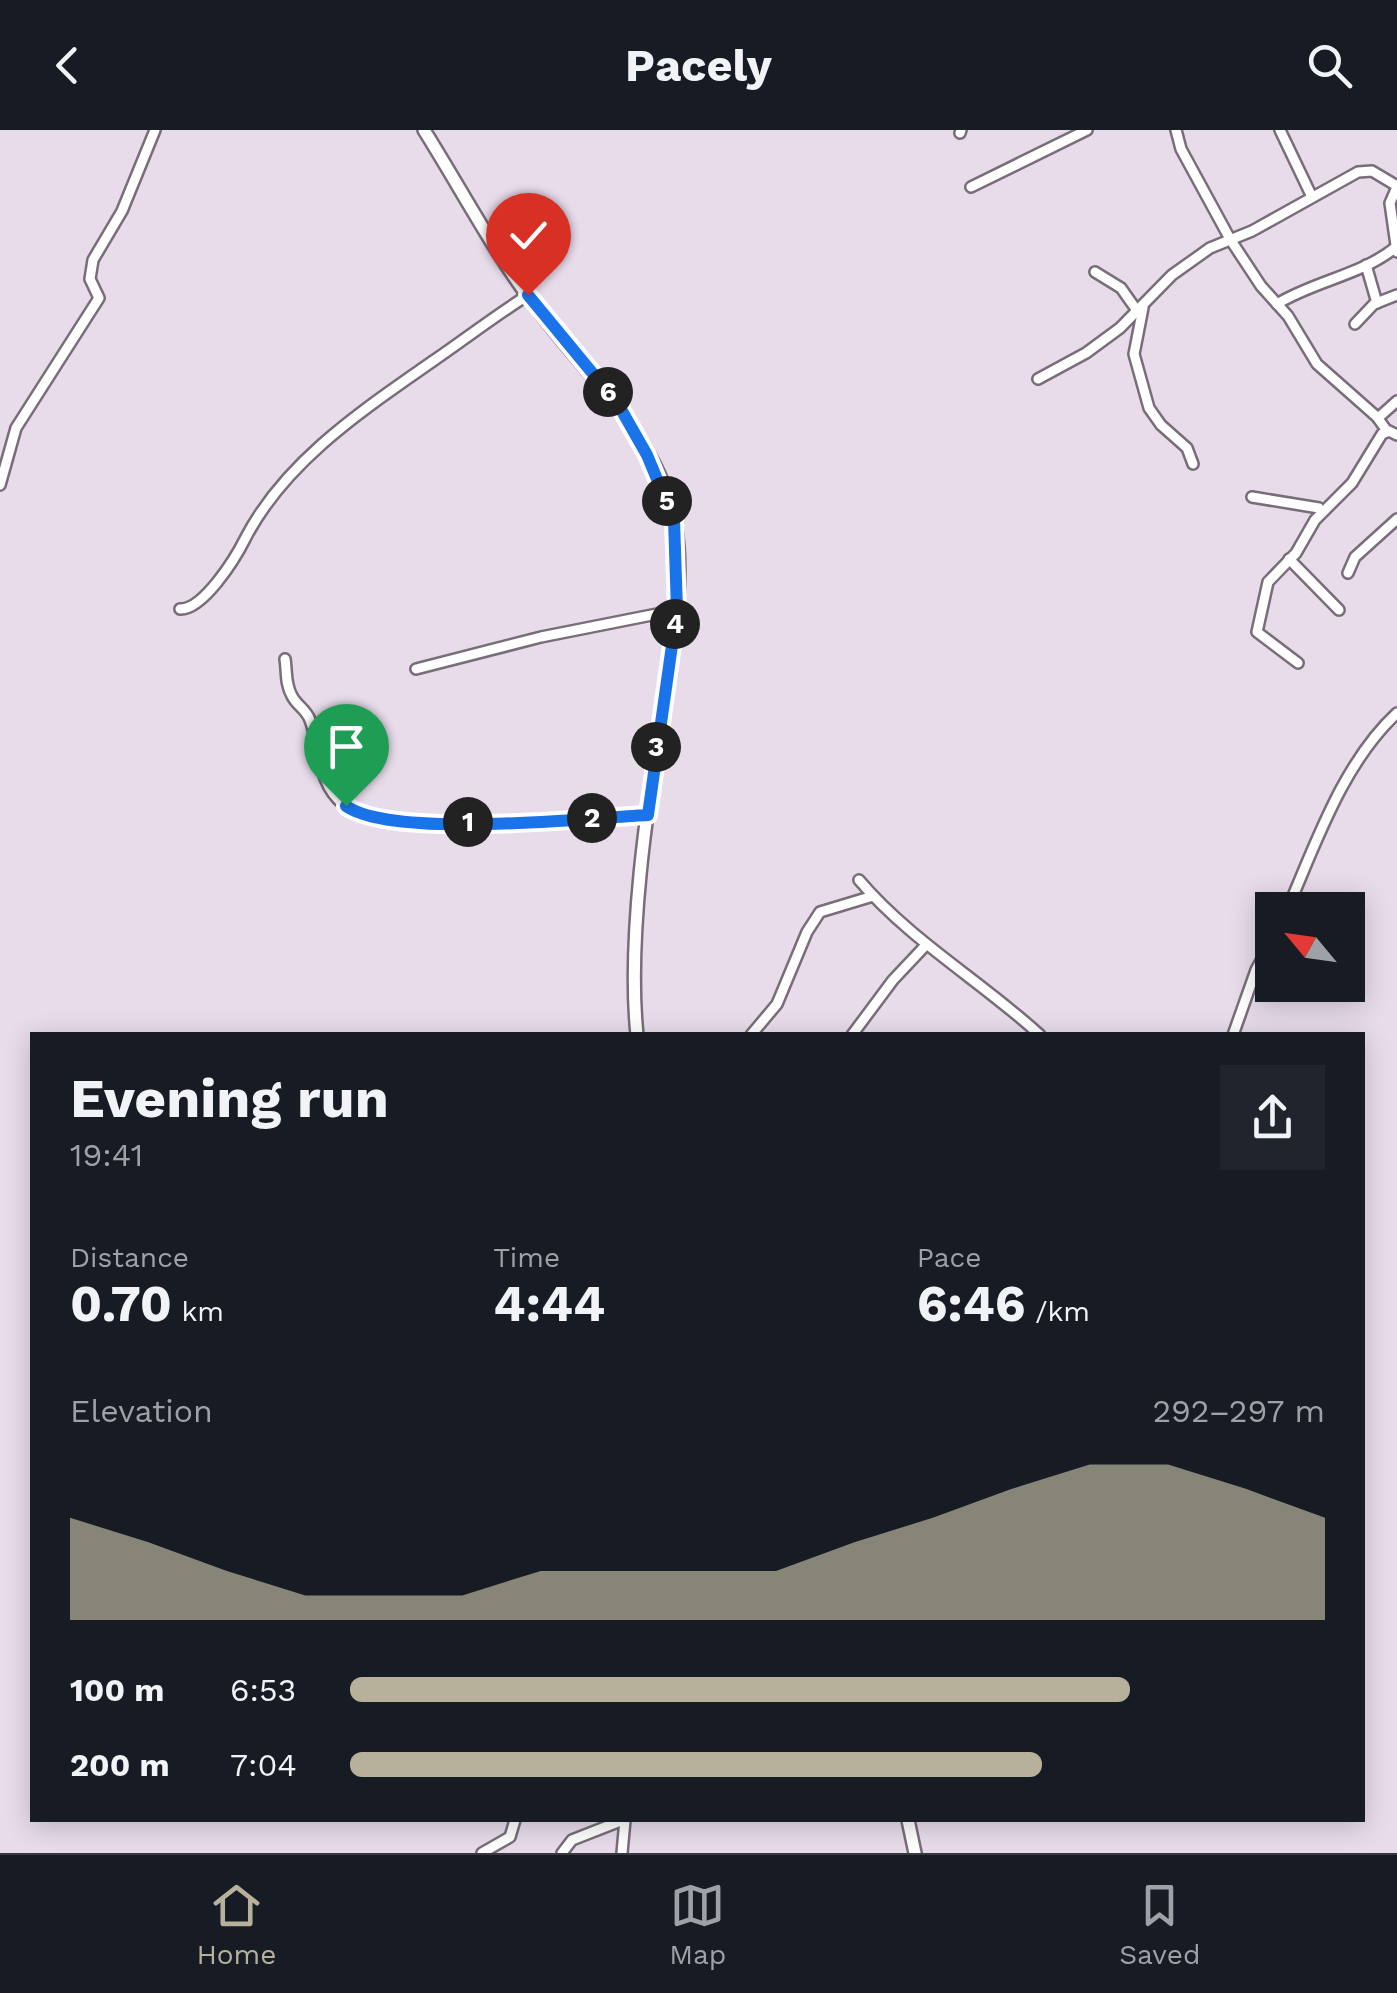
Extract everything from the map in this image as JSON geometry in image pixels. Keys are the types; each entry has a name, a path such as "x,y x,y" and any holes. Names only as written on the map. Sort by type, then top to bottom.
{"street":[{"path":"0,485 16,428 98,298 90,279 93,260 122,212 155,130"},
{"path":"424,130 528,295 618,404 647,455 674,520 677,610 638,913 637,1032"},
{"path":"971,187 1087,130"},
{"path":"1176,130 1181,149 1230,239 1317,364 1392,433 1268,582 1257,632 1298,663"},
{"path":"1280,130 1312,197"},
{"path":"1038,378 1086,354 1185,264 1230,239 1365,170 1397,186 1390,203 1397,250 1277,304"},
{"path":"1366,265 1377,303"},
{"path":"1095,272 1141,308"},
{"path":"180,609 198,604 237,555 261,511 343,424 528,295"},
{"path":"1354,324 1377,303 1397,295"},
{"path":"1141,308 1134,354 1150,408 1161,425 1187,448 1193,464"},
{"path":"1378,418 1397,401"},
{"path":"1252,497 1319,508 1331,505"},
{"path":"1310,527 1319,508"},
{"path":"1348,573 1355,557 1397,519"},
{"path":"1289,559 1338,610"},
{"path":"416,669 542,637 677,610"},
{"path":"285,658 287,686 309,717 325,780 332,794 356,813 386,820 449,824 539,823 648,815"},
{"path":"1295,892 1343,784 1377,730 1397,713"},
{"path":"859,880 926,945 1037,1032"},
{"path":"754,1032 777,1004 820,912 873,896"},
{"path":"854,1032 893,980 926,945"},
{"path":"1234,1032 1255,973"},
{"path":"482,1853 510,1837 515,1822"},
{"path":"562,1853 572,1840 619,1822"},
{"path":"622,1853 624,1822"},
{"path":"908,1822 915,1853"}],"route":[{"path":"346,806 367,817 449,824 539,823 648,815 677,610 674,520 647,455 618,404 528,295"}]}
